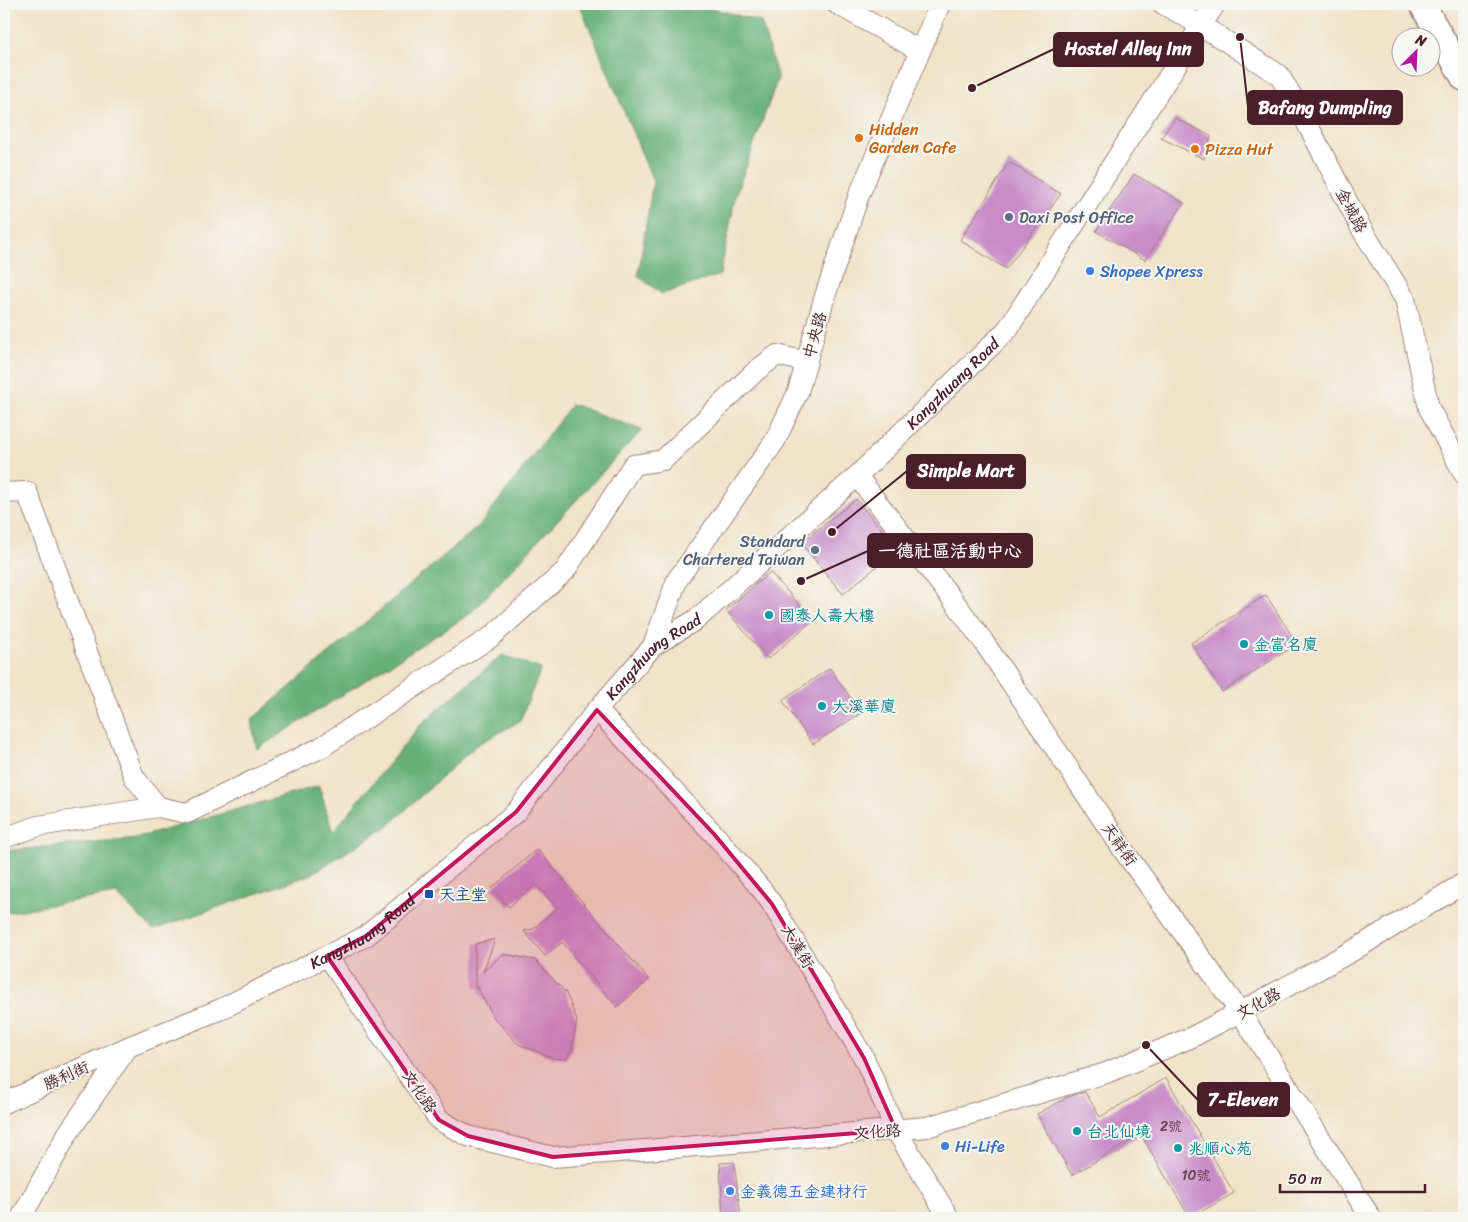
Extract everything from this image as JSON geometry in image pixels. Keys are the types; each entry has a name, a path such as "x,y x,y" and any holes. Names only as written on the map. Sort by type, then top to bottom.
{"main road":[{"path":"1422,4 1464,78"}],"street":[{"path":"837,4 920,51"},
{"name":"中央路","path":"653,646 677,580 775,441 798,392 824,299 859,195 940,4"},
{"name":"金城路","path":"1163,4 1279,74 1298,106 1361,228 1405,299 1429,408 1464,474"},
{"name":"Kangzhuang Road","path":"128,1047 221,1009 366,936 516,812 596,710 653,646 697,619 857,476 1008,330 1215,4"},
{"path":"4,838 38,826 158,807 187,813 320,748 491,637 566,571 633,465 663,460 757,370 777,356 807,362"},
{"name":"天祥街","path":"857,476 978,633 1115,837 1240,1012 1371,1218"},
{"path":"4,493 27,492 134,777 158,807"},
{"name":"大漢街","path":"596,710 714,834 772,904 864,1058 908,1153 949,1218"},
{"name":"文化路","path":"327,956 439,1120 468,1136 552,1157 928,1128 1106,1073 1192,1037 1354,950 1464,883"},
{"path":"21,1218 68,1133 128,1047"},
{"name":"勝利街","path":"4,1102 128,1047"}],"highlighted area":[{"path":"597,710 714,834 772,904 864,1058 896,1130 553,1157 468,1136 439,1120 327,956 366,936 516,812"}],"green space":[{"path":"581,4 697,4 761,22 778,78 736,194 720,275 662,294 638,276 653,181"},
{"path":"572,404 642,430 470,614 257,749 251,720 480,525"},
{"path":"502,655 541,669 520,721 477,745 388,826 310,875 153,930 116,894 4,913 4,851 136,838 319,786 333,832 421,724"}],"building":[{"name":"Pizza Hut","path":"1175,118 1211,136 1204,159 1161,138"},
{"name":"Daxi Post Office","path":"1009,162 1061,194 1006,269 960,240"},
{"path":"1134,174 1184,203 1145,260 1096,231"},
{"path":"856,499 898,549 843,594 801,543"},
{"name":"國泰人壽大樓","path":"770,572 813,620 768,659 726,610"},
{"name":"金富名廈","path":"1266,595 1297,644 1222,692 1191,643"},
{"name":"大溪華廈","path":"830,668 861,713 813,744 782,700"},
{"path":"537,849 649,980 617,1007 562,942 545,956 524,931 533,929 557,908 536,884 509,907 492,888"},
{"path":"495,939 483,972 503,954 535,960 566,993 577,1020 572,1049 566,1059 553,1058 518,1044 495,1019 478,986 475,989 475,944"},
{"path":"1166,1078 1234,1193 1190,1218 1141,1135 1072,1175 1037,1114 1068,1097 1085,1092 1100,1117"},
{"name":"金義德五金建材行","path":"734,1162 741,1218 723,1218 720,1163"}],"place":[{"name":"Bafang Dumpling","path":"1240,37"},
{"name":"Hostel Alley Inn","path":"972,88"},
{"name":"Hidden Garden Cafe","path":"859,138"},
{"name":"Pizza Hut","path":"1195,149"},
{"name":"Daxi Post Office","path":"1009,217"},
{"name":"Shopee Xpress","path":"1090,271"},
{"name":"Simple Mart","path":"832,532"},
{"name":"Standard Chartered Taiwan","path":"815,550"},
{"name":"一德社區活動中心","path":"801,581"},
{"name":"國泰人壽大樓","path":"769,615"},
{"name":"金富名廈","path":"1244,644"},
{"name":"大溪華廈","path":"822,706"},
{"name":"天主堂","path":"429,894"},
{"name":"7-Eleven","path":"1146,1045"},
{"name":"台北仙境","path":"1077,1131"},
{"name":"Hi-Life","path":"945,1146"},
{"name":"兆順心苑","path":"1178,1148"},
{"name":"金義德五金建材行","path":"730,1191"}]}
